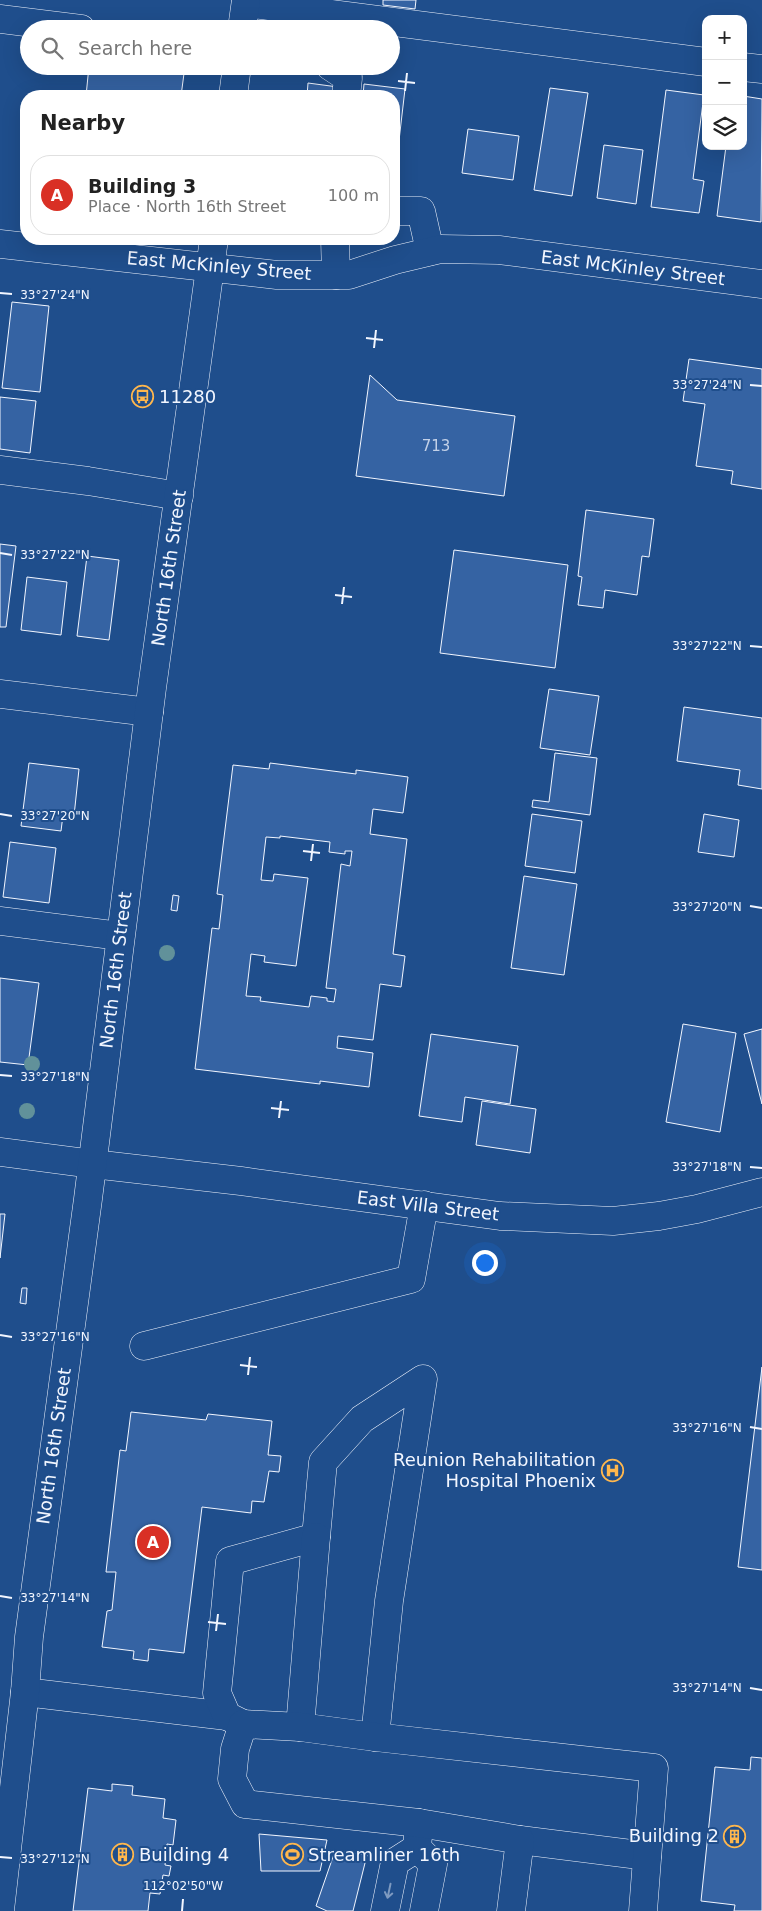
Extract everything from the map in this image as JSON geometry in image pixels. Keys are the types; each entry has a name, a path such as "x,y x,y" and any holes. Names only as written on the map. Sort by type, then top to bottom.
{"main road":[{"path":"245,11 326,20"},
{"path":"0,19 20,21"},
{"path":"400,28 702,62"},
{"path":"747,67 762,69"},
{"path":"234,90 236,75"},
{"path":"344,75 348,78 347,90"},
{"path":"400,210 421,211 430,251"},
{"name":"East McKinley Street","path":"0,244 277,275 349,275 441,249 499,250 762,284"},
{"name":"North 16th Street","path":"0,1910 25,1692 29,1637 92,1164 149,712 213,245"},
{"path":"335,245 336,275"},
{"path":"0,470 88,481 179,496"},
{"path":"0,694 149,712"},
{"path":"0,921 120,936"},
{"name":"East Villa Street","path":"0,1152 500,1216 613,1221 659,1216 762,1192"},
{"path":"144,1346 411,1279 424,1205"},
{"path":"300,1727 324,1462 362,1419 423,1379 389,1601 375,1737"},
{"path":"316,1537 230,1560 217,1693 235,1720 232,1779 245,1804 418,1836 520,1840 647,1856"},
{"path":"25,1692 375,1737 654,1768 643,1911"},
{"path":"385,1911 395,1862 418,1836"},
{"path":"418,1836 432,1864 424,1911"},
{"path":"511,1911 520,1840"}],"building":[{"path":"383,0 416,0 415,9 383,5"},
{"path":"88,75 184,75 182,90 87,90"},
{"path":"308,83 338,87 338,90 307,90"},
{"path":"364,84 405,89 400,132 400,90 364,90"},
{"path":"550,88 588,93 572,196 534,190"},
{"path":"666,90 702,95 702,110 693,179 704,181 699,213 651,207"},
{"path":"747,97 762,99 761,222 717,216 725,150 747,150"},
{"path":"468,129 519,136 513,180 462,173"},
{"path":"604,145 643,150 636,204 597,198"},
{"path":"12,302 49,306 40,392 2,388"},
{"path":"689,359 762,369 762,489 731,484 733,471 696,466 705,404 683,401"},
{"path":"370,375 397,400 515,416 504,496 356,476"},
{"path":"0,397 36,401 30,453 0,449"},
{"path":"586,510 654,519 649,557 642,556 637,595 605,590 603,608 578,605 582,577 578,576"},
{"path":"0,544 16,546 6,627 0,627"},
{"path":"454,550 568,565 555,668 440,653"},
{"path":"87,556 119,560 109,640 77,636"},
{"path":"27,577 67,582 61,635 21,630"},
{"path":"549,689 599,696 590,755 540,748"},
{"path":"684,707 762,718 762,789 738,785 740,770 677,761"},
{"path":"555,753 597,758 590,815 532,807 533,800 549,802"},
{"path":"29,763 79,769 74,816 63,815 61,831 21,826"},
{"path":"270,763 356,774 356,770 408,777 403,813 373,809 370,834 407,839 393,954 405,956 401,987 380,984 373,1040 338,1036 337,1048 373,1053 369,1087 320,1081 320,1084 195,1069 212,928 219,929 223,895 217,894 233,765 269,769","holes":["280,836 330,842 329,852 345,854 345,851 352,851 350,866 341,864 326,988 336,989 334,1002 327,1001 327,998 311,996 309,1007 260,1001 261,997 246,996 251,954 265,956 264,962 296,966 308,878 274,874 273,881 261,880 266,837 280,838"]},
{"path":"532,814 582,821 575,873 525,866"},
{"path":"704,814 739,820 734,857 698,852"},
{"path":"10,842 56,848 49,903 3,897"},
{"path":"524,876 577,884 564,975 511,968"},
{"path":"173,895 179,896 177,911 171,910"},
{"path":"0,978 39,983 28,1065 0,1062"},
{"path":"683,1024 736,1033 720,1132 666,1122"},
{"path":"762,1029 762,1104 744,1034"},
{"path":"431,1034 518,1046 510,1104 465,1097 462,1122 419,1116"},
{"path":"482,1101 536,1109 530,1153 476,1145"},
{"path":"0,1214 5,1214 0,1258"},
{"path":"22,1288 27,1288 26,1304 20,1303"},
{"path":"762,1367 762,1570 738,1567"},
{"path":"131,1412 206,1420 208,1414 272,1421 268,1455 281,1456 279,1472 269,1471 264,1502 252,1501 251,1513 202,1507 184,1653 149,1649 148,1661 133,1659 134,1651 102,1647 107,1611 112,1610 116,1572 106,1572 120,1450 126,1451"},
{"name":"Building 2","path":"751,1757 762,1758 762,1911 734,1911 735,1905 701,1901 715,1767 750,1770"},
{"name":"Building 4","path":"112,1784 133,1786 132,1795 165,1799 163,1818 176,1820 173,1845 167,1844 165,1865 171,1866 169,1876 163,1875 160,1894 150,1893 148,1911 73,1911 88,1788 112,1791"},
{"name":"Streamliner 16th","path":"259,1834 327,1840 320,1871 261,1871"},
{"name":"Streamliner 16th","path":"335,1851 367,1855 353,1911 327,1911 316,1906"}],"place":[{"name":"11280","path":"143,397"},
{"name":"Reunion Rehabilitation Hospital Phoenix","path":"612,1470"},
{"name":"Building 3","path":"153,1542"},
{"name":"Building 2","path":"735,1836"},
{"name":"Building 4","path":"123,1855"},
{"name":"Streamliner 16th","path":"292,1855"}]}
